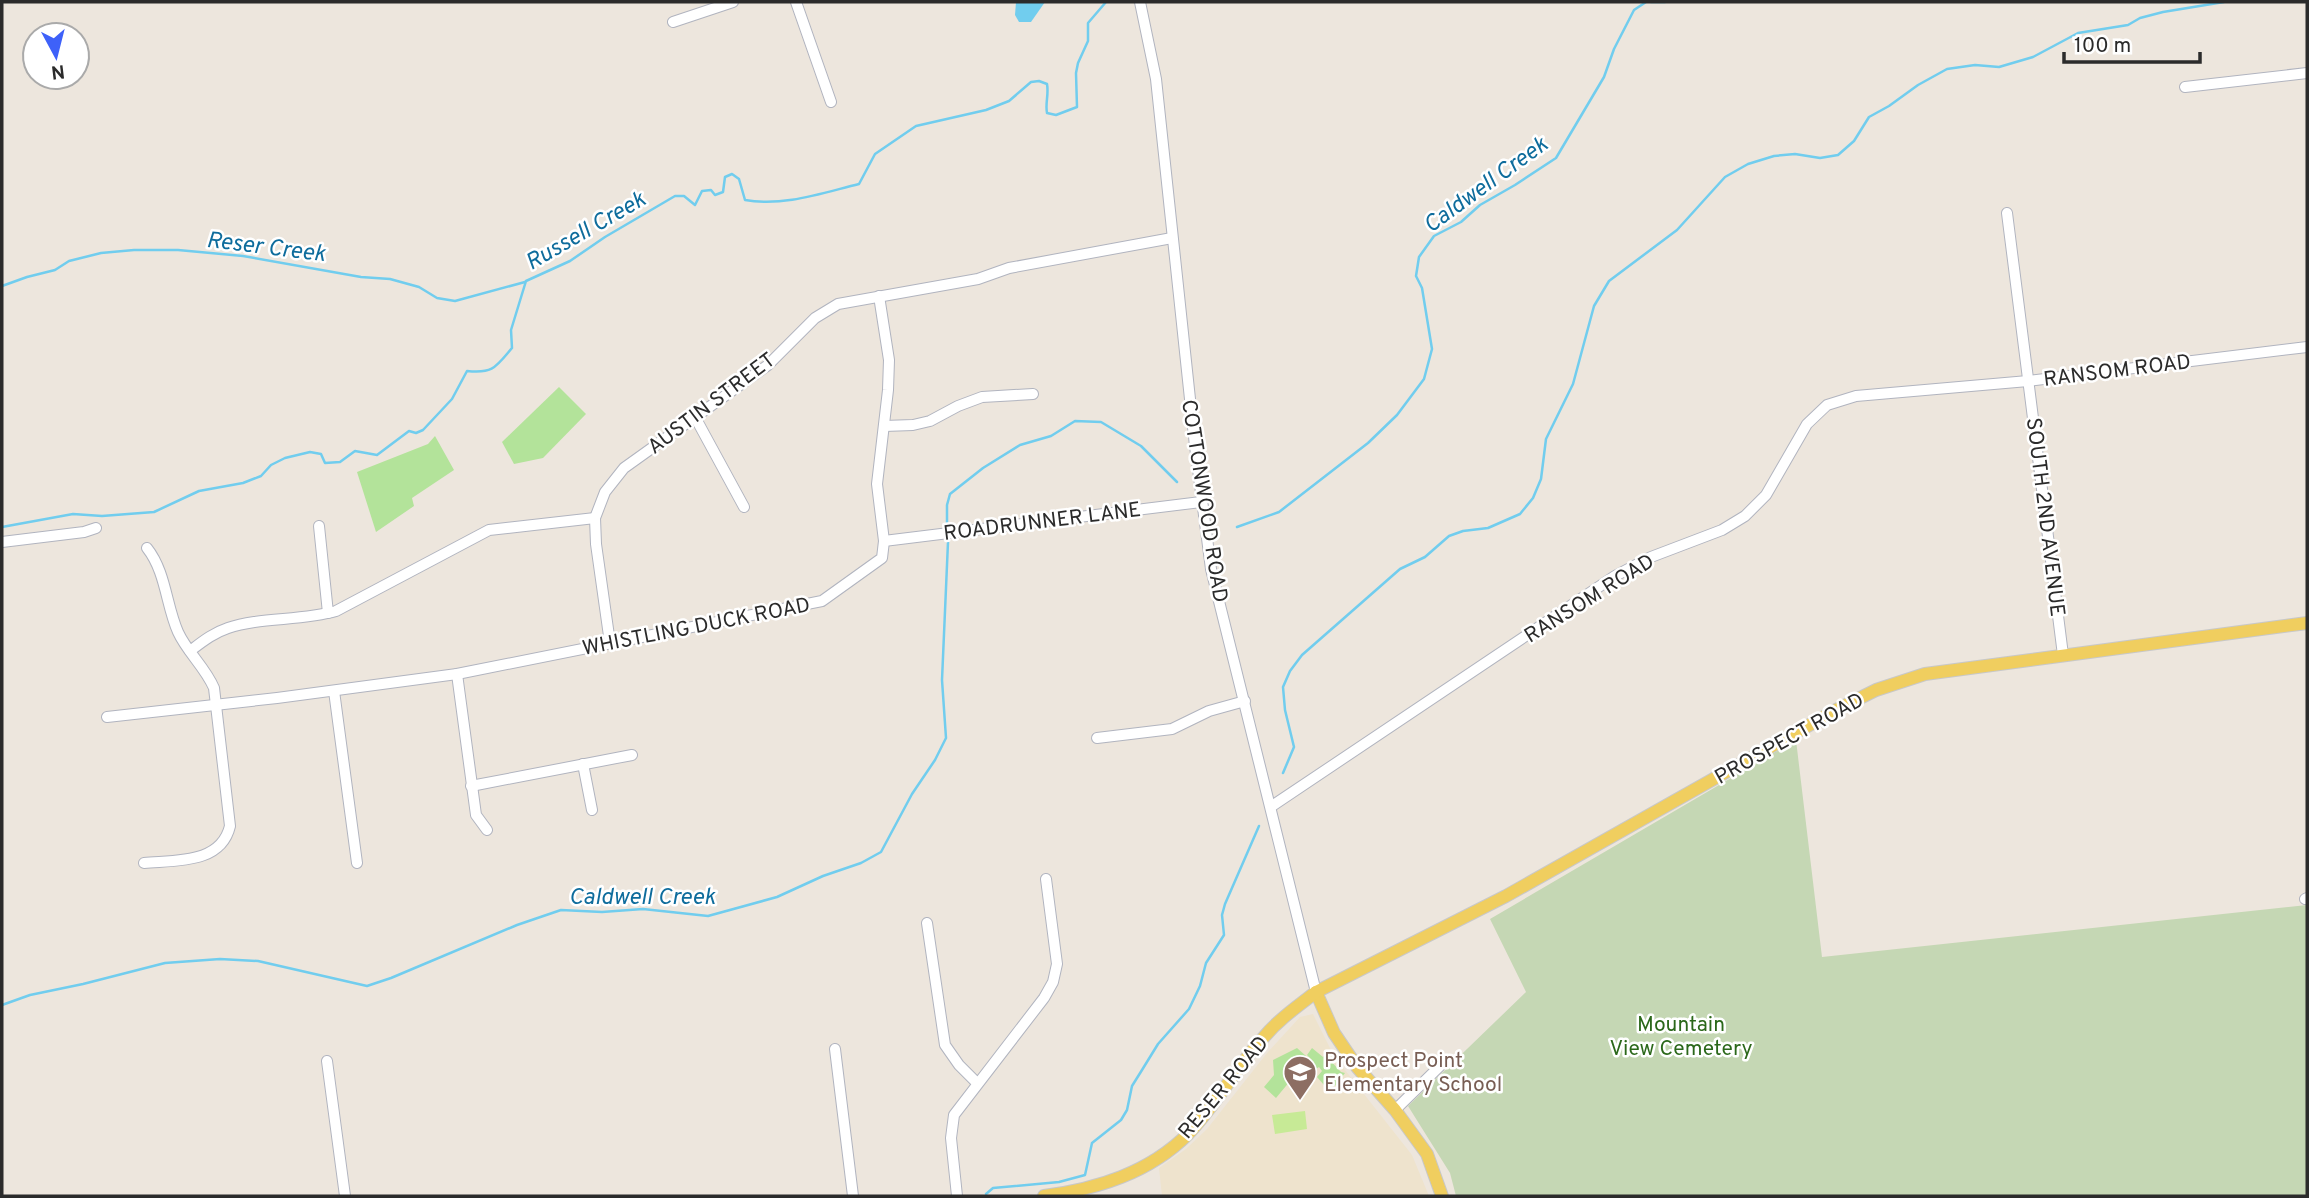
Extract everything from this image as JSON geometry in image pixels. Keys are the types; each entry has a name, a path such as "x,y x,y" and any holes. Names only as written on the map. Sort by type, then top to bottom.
{"main road":[{"name":"PROSPECT ROAD","path":"1317,992 1506,896 1814,722 1876,690 1925,674 2307,623"},
{"path":"1317,992 1334,1034 1427,1154 1442,1196"},
{"name":"RESER ROAD","path":"1044,1196 1075,1192 1124,1177 1167,1152 1207,1113 1263,1037 1289,1012 1317,992"}],"street":[{"path":"673,22 731,2"},
{"path":"796,2 831,102"},
{"name":"COTTONWOOD ROAD","path":"1140,2 1156,79 1201,502 1211,569 1317,992"},
{"path":"2185,87 2307,73"},
{"name":"SOUTH 2ND AVENUE","path":"2007,213 2063,655"},
{"name":"AUSTIN STREET","path":"610,643 596,544 595,518 604,492 624,468 768,365 815,317 838,304 978,279 1009,268 1172,239"},
{"path":"879,296 889,360 877,484 884,541"},
{"name":"RANSOM ROAD","path":"1272,806 1615,576 1651,557 1721,530 1745,516 1766,495 1807,424 1827,405 1856,396 2028,381 2307,347"},
{"path":"884,426 913,425 930,421 982,397 1033,394"},
{"path":"695,417 744,507"},
{"name":"ROADRUNNER LANE","path":"884,541 1201,502"},
{"path":"190,652 204,640 229,628 328,613 348,605 489,530 595,518"},
{"path":"319,526 328,613"},
{"path":"2,542 84,532 96,528"},
{"name":"WHISTLING DUCK ROAD","path":"107,717 457,674 822,601 882,558 884,541"},
{"path":"144,863 209,854 222,846 228,837 230,816 214,688 207,672 190,652 176,628 156,562 147,548"},
{"path":"457,674 476,815 487,830"},
{"path":"334,691 357,863"},
{"path":"1097,738 1171,729 1209,711 1245,701"},
{"path":"471,786 632,755"},
{"path":"583,764 592,810"},
{"path":"957,1196 951,1138 954,1115 1044,998 1053,982 1057,964 1046,879"},
{"path":"927,923 945,1045 959,1065 977,1083"},
{"path":"835,1049 853,1196"},
{"path":"327,1061 345,1196"},
{"path":"1395,1110 1440,1066"}],"shaded area":[{"name":"Prospect Point Elementary School","path":"1313,1014 1334,1056 1412,1155 1429,1196 1162,1196 1159,1168 1186,1149 1207,1129 1267,1053 1300,1017"}],"green space":[{"path":"559,387 586,414 543,458 514,464 502,442"},
{"path":"435,436 454,470 412,498 414,506 376,532 357,472 428,444"},
{"name":"Mountain View Cemetery","path":"1796,740 1822,957 2307,905 2307,1196 1456,1196 1450,1173 1408,1106 1526,992 1490,919"},
{"path":"1297,1048 1306,1056 1305,1063 1276,1098 1264,1087 1274,1075 1273,1060"},
{"path":"1312,1048 1323,1057 1325,1055 1345,1073 1335,1086 1329,1080 1324,1085 1317,1077 1322,1071 1311,1065 1314,1062 1307,1055"},
{"path":"1305,1111 1307,1129 1275,1134 1272,1115"}],"water":[{"path":"1016,2 1045,2 1031,22 1019,22 1015,15"}],"waterway":[{"name":"Russell Creek","path":"2,527 73,514 102,516 154,512 199,491 243,483 261,476 271,465 285,458 310,452 321,454 325,463 340,462 355,451 377,455 409,431 416,433 423,430 452,399 467,371 488,370 502,360 512,348 511,330 526,281 570,261 675,196 684,196 695,205 702,191 711,190 715,195 723,192 725,177 732,174 739,179 745,200 759,202 802,198 859,184 875,154 916,126 986,110 1009,101 1031,82 1047,84 1047,113 1056,115 1077,107 1076,73 1088,41 1088,23 1106,2"},
{"name":"Caldwell Creek","path":"1237,527 1279,512 1368,443 1397,415 1424,379 1432,349 1422,288 1416,276 1419,257 1434,236 1461,222 1480,205 1556,158 1604,77 1614,49 1634,10 1646,2"},
{"name":"Caldwell Creek","path":"1651,2 1665,2"},
{"path":"1283,773 1294,747 1285,710 1283,687 1290,671 1302,655 1400,569 1425,557 1449,536 1488,528 1520,514 1533,498 1541,479 1546,439 1573,384 1594,306 1609,281 1677,230 1725,177 1748,164 1774,156 1795,154 1820,158 1838,155 1854,141 1869,117 1947,69 1975,65 1999,67 2033,57 2078,33 2128,25 2140,18 2163,12 2224,2"},
{"name":"Reser Creek","path":"2,286 55,270 69,261 101,253 134,250 178,250 243,256 361,277 390,279 419,287 437,298 455,301 525,282"},
{"name":"Caldwell Creek","path":"947,524 950,494 983,468 1020,445 1051,436 1075,421 1101,422 1141,446 1177,482"},
{"name":"Caldwell Creek","path":"2,1005 30,995 165,963 220,959 258,961 367,986 561,910 602,912 643,909 708,916 777,897 823,876 861,863 881,852 946,738 942,680 948,542"},
{"path":"986,1194 993,1188 1059,1182 1085,1175 1092,1143 1121,1120 1127,1110 1132,1086 1158,1044 1189,1009 1200,986 1206,963 1224,935 1222,915 1225,904 1259,826"}],"place":[{"name":"Prospect Point Elementary School","path":"1300,1102"}]}
